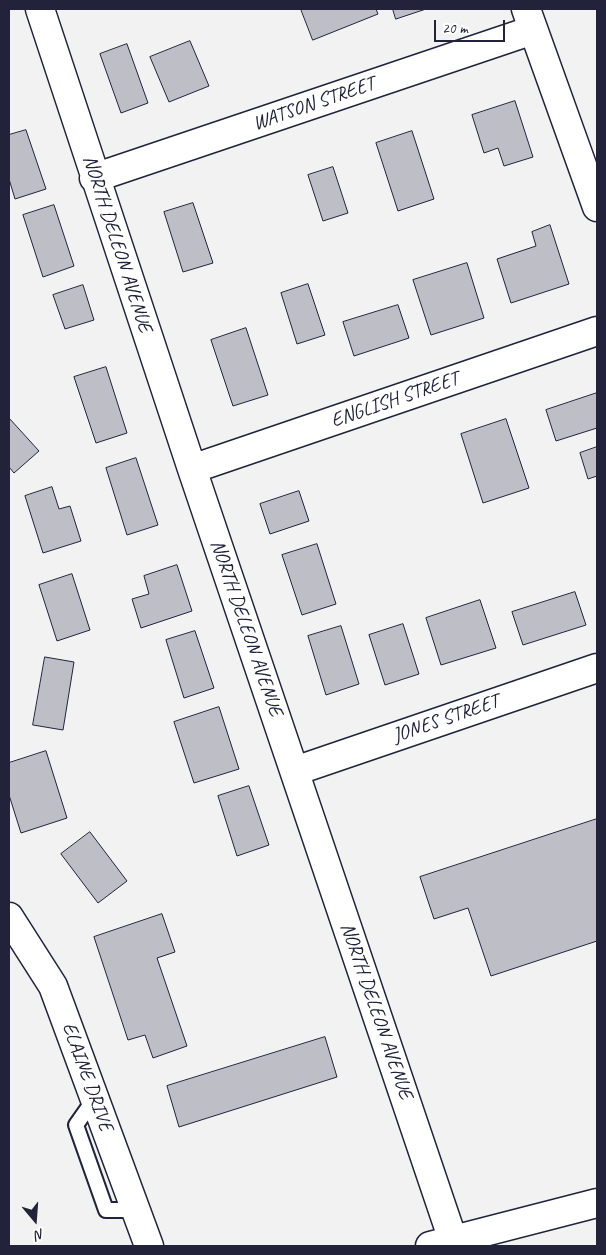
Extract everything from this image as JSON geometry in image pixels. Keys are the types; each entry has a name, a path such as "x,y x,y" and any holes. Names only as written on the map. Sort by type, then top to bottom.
{"street":[{"name":"NORTH DELEON AVENUE","path":"40,9 94,178 295,771 446,1244"},
{"name":"WATSON STREET","path":"94,178 530,19"},
{"path":"530,19 597,207"},
{"name":"ENGLISH STREET","path":"192,469 597,331"},
{"name":"JONES STREET","path":"295,771 597,668"},
{"name":"ELAINE DRIVE","path":"9,916 53,986 149,1246"},
{"path":"446,1244 597,1203"}],"building":[{"path":"301,9 376,9 378,14 313,40"},
{"path":"393,9 426,9 396,19"},
{"path":"190,41 209,86 169,102 150,57"},
{"path":"127,44 148,103 121,113 100,54"},
{"path":"515,101 533,157 504,166 498,148 484,153 472,115"},
{"path":"26,130 46,189 15,199 9,179 9,135"},
{"path":"412,131 434,199 398,211 376,143"},
{"path":"333,167 348,213 323,221 308,175"},
{"path":"193,203 213,263 183,272 164,212"},
{"path":"54,205 74,266 43,277 23,215"},
{"path":"550,225 569,284 511,303 497,259 536,246 532,232"},
{"path":"467,263 484,318 431,335 413,280"},
{"path":"308,284 325,335 297,344 281,293"},
{"path":"83,285 94,320 65,329 53,295"},
{"path":"398,305 409,338 354,356 343,322"},
{"path":"246,328 268,395 233,406 211,340"},
{"path":"106,367 127,433 96,443 74,377"},
{"path":"597,393 597,428 556,441 546,410"},
{"path":"9,418 39,451 14,473 9,467"},
{"path":"506,419 529,488 483,503 461,434"},
{"path":"597,447 597,476 588,479 580,453"},
{"path":"136,458 158,525 127,535 106,468"},
{"path":"52,487 59,509 70,506 81,541 43,553 25,496"},
{"path":"299,491 309,521 270,534 260,504"},
{"path":"317,544 336,604 302,615 282,555"},
{"path":"177,565 192,611 141,628 132,599 149,594 144,576"},
{"path":"72,574 90,630 57,641 39,585"},
{"path":"575,592 586,625 523,645 512,612"},
{"path":"480,600 496,648 441,665 426,618"},
{"path":"403,624 419,674 385,685 369,635"},
{"path":"341,626 359,684 326,695 308,636"},
{"path":"195,631 214,688 184,698 166,640"},
{"path":"45,657 74,662 63,730 33,725"},
{"path":"219,707 239,769 194,783 174,722"},
{"path":"46,751 67,818 21,833 9,795 9,763"},
{"path":"249,786 269,845 237,856 218,796"},
{"path":"597,819 597,941 491,976 468,908 434,919 420,877"},
{"path":"90,832 127,881 98,903 61,854"},
{"path":"162,914 175,952 157,958 187,1046 153,1058 145,1035 128,1040 94,937"},
{"path":"325,1037 337,1077 179,1127 167,1086"}]}
